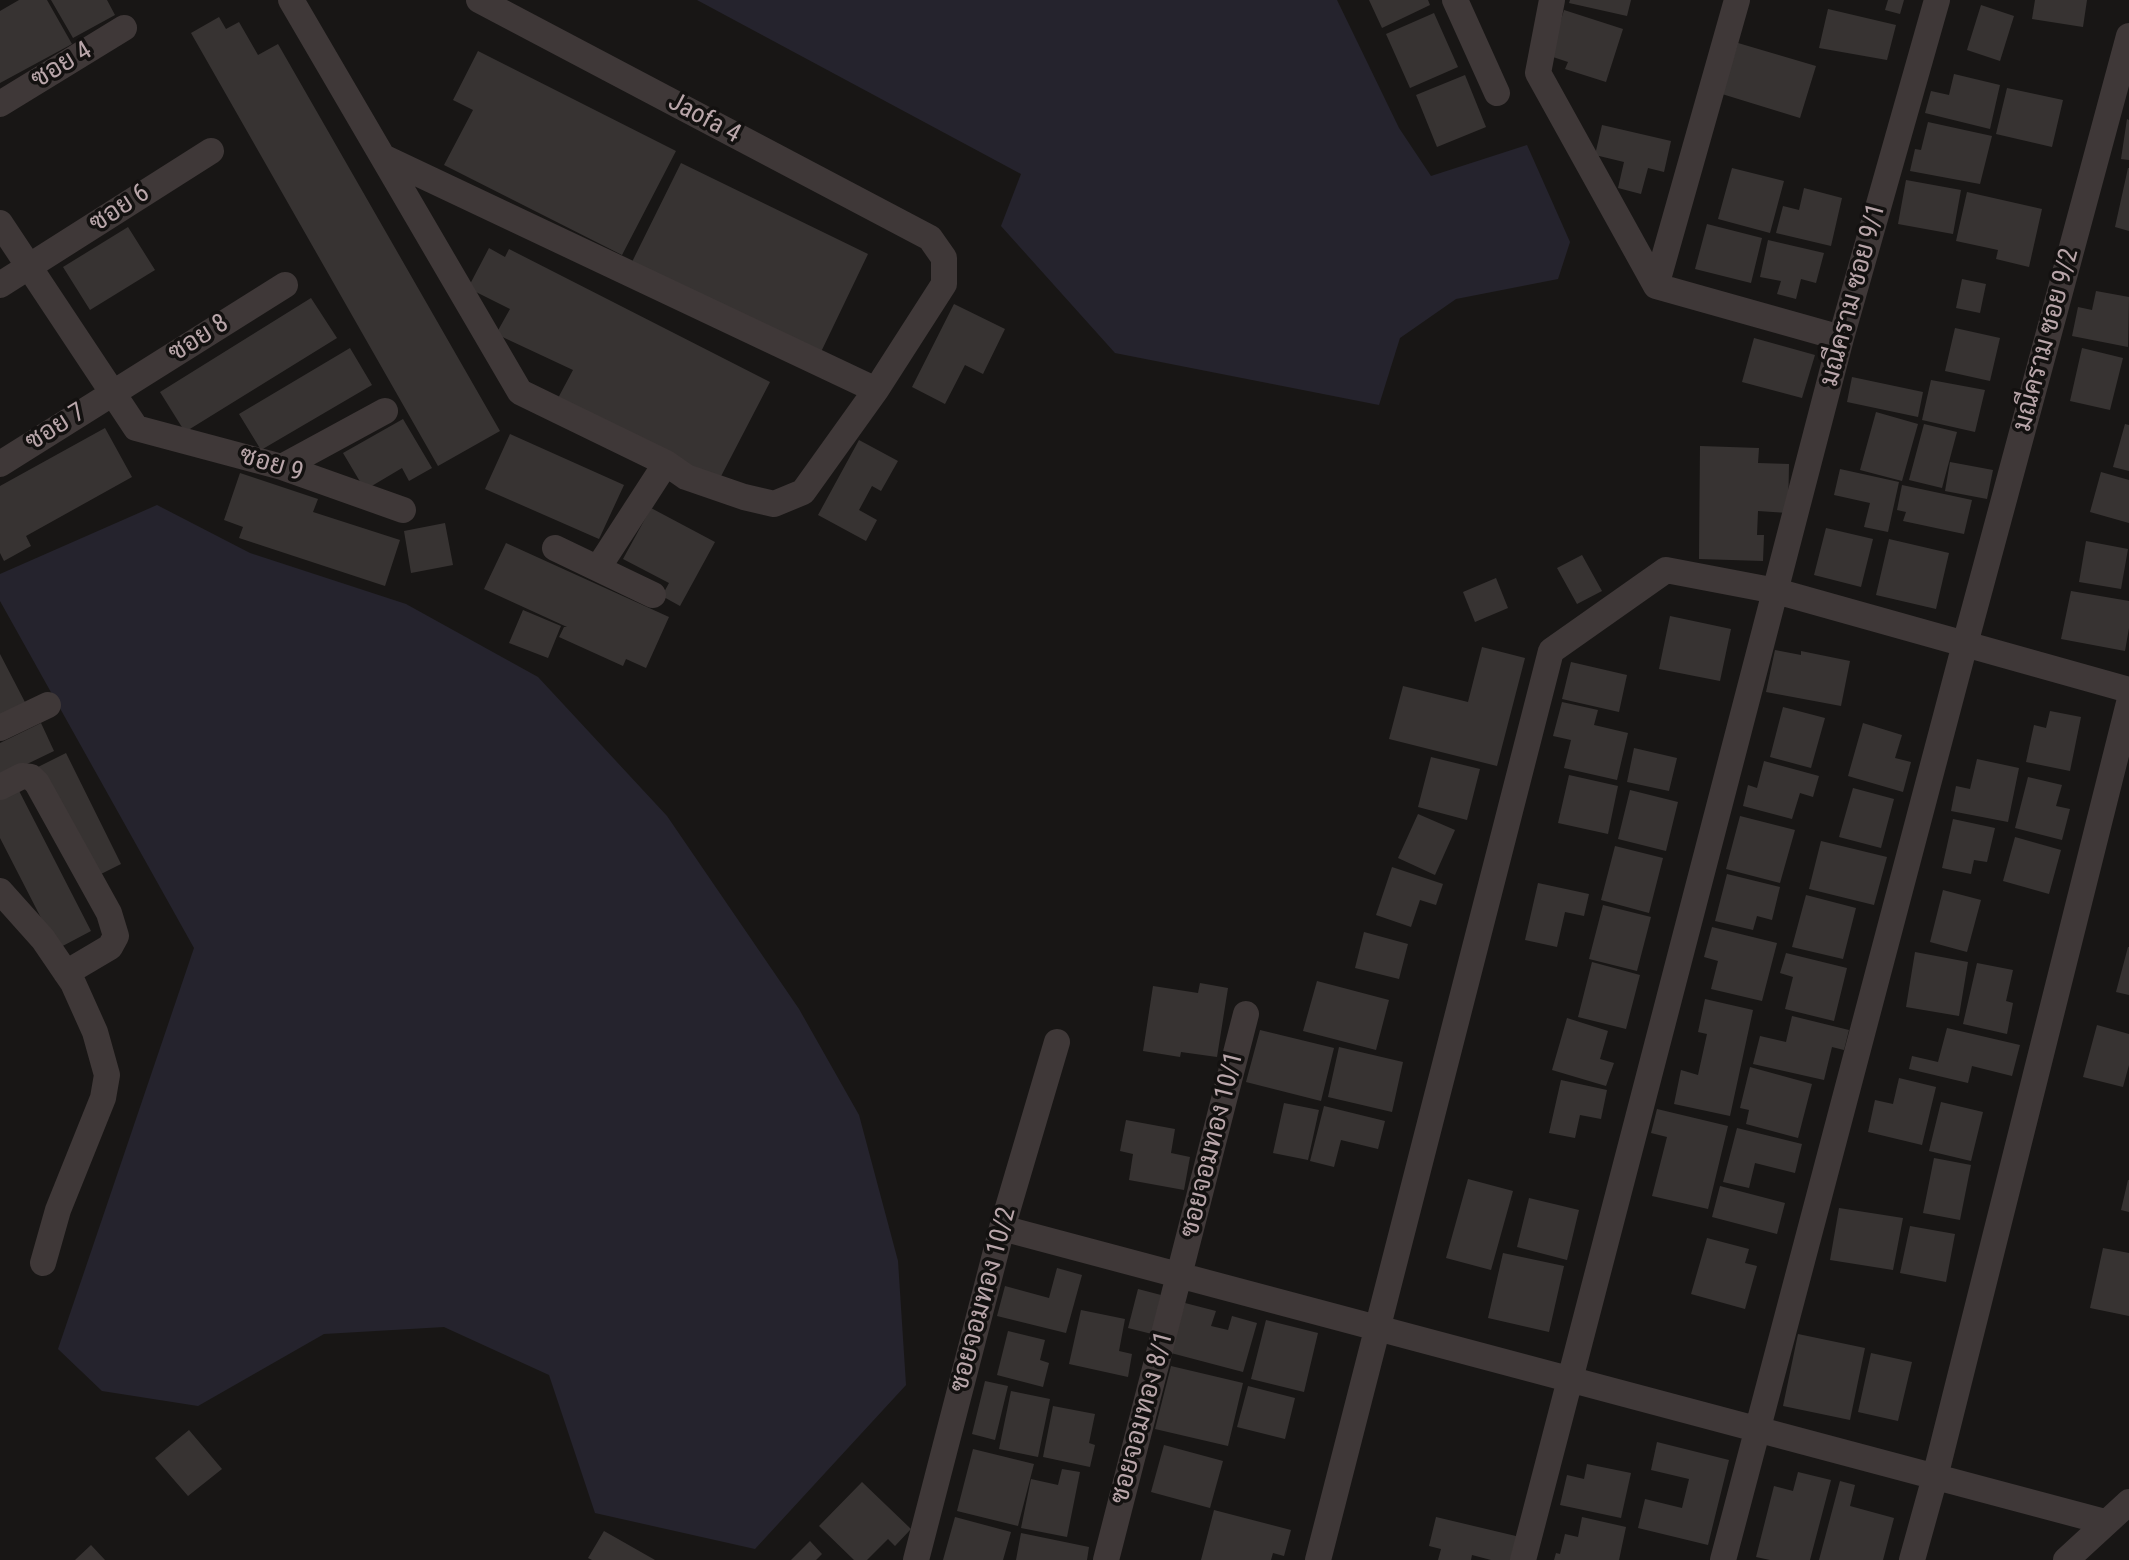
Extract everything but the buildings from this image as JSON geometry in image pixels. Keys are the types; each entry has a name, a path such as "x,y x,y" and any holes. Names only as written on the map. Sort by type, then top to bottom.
{"street":[{"path":"291,0 520,392 666,463 686,477 774,504 803,492 876,390 383,157"},
{"name":"Jaofa 4","path":"479,0 930,238 944,258 944,284 876,390"},
{"path":"1455,0 1497,93"},
{"path":"1552,0 1538,73 1656,286 1841,338"},
{"path":"1656,286 1737,0"},
{"name":"มณีคราม ซอย 9/1","path":"1523,1560 1841,338 1937,0"},
{"name":"ซอย 4","path":"0,104 124,28"},
{"name":"มณีคราม ซอย 9/2","path":"1723,1560 2129,36"},
{"name":"ซอย 6","path":"0,285 211,151"},
{"path":"0,223 113,392"},
{"name":"ซอย 8","path":"113,392 285,285"},
{"name":"ซอย 9","path":"113,392 136,428 282,467 403,510"},
{"name":"ซอย 7","path":"0,464 113,392"},
{"path":"282,467 385,411"},
{"path":"598,568 666,463"},
{"path":"555,548 653,595"},
{"path":"1318,1560 1551,651 1666,570 1776,591 2129,690"},
{"path":"1912,1560 2129,703"},
{"path":"0,728 48,705"},
{"path":"0,787 22,776 31,777 37,783 109,913 116,936 110,947 66,973"},
{"path":"0,891 43,939 66,973 95,1032 107,1075 103,1098 58,1210 43,1263"},
{"name":"ซอยจอมทอง 10/1","path":"1181,1276 1246,1014"},
{"name":"ซอยจอมทอง 10/2","path":"916,1560 1002,1228 1057,1042"},
{"path":"1002,1228 2105,1522"},
{"name":"ซอยจอมทอง 8/1","path":"1106,1560 1181,1276"},
{"path":"2066,1560 2129,1502"}],"shaded area":[{"path":"697,0 1337,0 1399,128 1431,176 1527,145 1570,242 1558,279 1456,299 1400,338 1379,405 1115,353 1001,226 1021,174"},
{"path":"157,505 250,553 406,604 538,677 667,816 799,1009 859,1115 898,1261 906,1385 755,1549 595,1513 549,1375 444,1327 324,1334 198,1406 102,1391 58,1349 194,948 0,601 0,574"}]}
